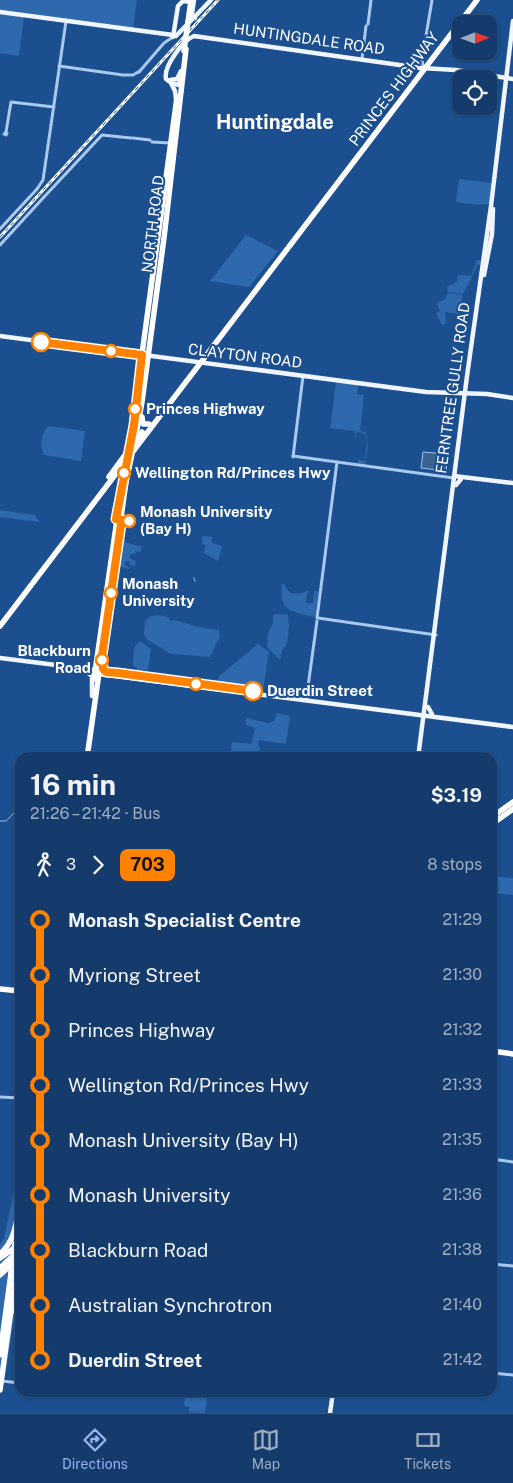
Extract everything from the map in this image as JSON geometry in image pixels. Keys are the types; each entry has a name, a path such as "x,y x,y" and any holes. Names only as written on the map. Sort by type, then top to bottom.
{"highway":[{"name":"PRINCES HIGHWAY","path":"427,66 473,0"},
{"name":"PRINCES HIGHWAY","path":"132,447 146,434 244,303 477,0"},
{"name":"NORTH ROAD","path":"132,447 192,2"},
{"name":"NORTH ROAD","path":"173,143 176,100 185,50"},
{"name":"NORTH ROAD","path":"132,447 141,409 145,356"},
{"name":"PRINCES HIGHWAY","path":"132,447 202,361"},
{"path":"141,409 143,424 149,424"},
{"path":"0,620 110,479 129,460 146,434"},
{"path":"99,659 98,649 121,487 132,447"},
{"path":"0,626 110,479 120,456 132,447"},
{"path":"90,723 94,674 99,659 113,576 129,460"},
{"path":"110,479 117,480 121,487"},
{"path":"104,609 110,581 113,576 113,546"},
{"path":"86,752 94,674"},
{"path":"497,814 513,804"},
{"path":"497,819 513,804"},
{"path":"0,987 15,989"},
{"path":"497,1053 513,1055"},
{"path":"0,1254 10,1242 15,1224"},
{"path":"0,1258 15,1249"},
{"path":"0,1268 15,1251"},
{"path":"0,1355 11,1273 15,1260"},
{"path":"0,1275 15,1261"},
{"path":"0,1279 15,1269"},
{"path":"0,1389 4,1381 2,1365 15,1290"},
{"path":"7,1338 15,1308"}],"main road":[{"path":"0,12 175,34 195,18 211,0"},
{"path":"175,34 178,6 183,1 192,2 192,15 195,18"},
{"name":"FERNTREE GULLY ROAD","path":"509,78 513,21"},
{"path":"180,71 176,80 171,80 168,77 168,70 179,51 190,39 196,36"},
{"path":"176,100 175,91 166,79 166,72 176,53 188,38 196,36"},
{"name":"HUNTINGDALE ROAD","path":"196,36 509,78"},
{"name":"FERNTREE GULLY ROAD","path":"449,526 456,485 462,418 513,42"},
{"path":"170,82 180,82"},
{"name":"CLAYTON ROAD","path":"0,337 145,356 202,361 418,391 513,398"},
{"path":"457,394 463,402"},
{"name":"FERNTREE GULLY ROAD","path":"462,418 463,402 466,394"},
{"path":"457,476 513,483"},
{"name":"FERNTREE GULLY ROAD","path":"421,752 457,476"},
{"name":"FERNTREE GULLY ROAD","path":"426,716 435,635"},
{"path":"0,659 101,676 106,673"},
{"path":"99,659 106,673"},
{"path":"94,674 94,667 99,659"},
{"path":"94,674 106,673 150,678 513,726"},
{"path":"332,1413 334,1397"}],"street":[{"path":"362,59 371,0"},
{"path":"427,66 424,55 432,0"},
{"path":"0,229 43,181 66,21"},
{"path":"59,66 133,76 175,34"},
{"path":"161,47 175,34"},
{"path":"3,133 11,102 54,107"},
{"path":"0,244 104,134 173,143"},
{"path":"303,376 293,456 457,476"},
{"path":"307,700 337,462"},
{"path":"317,620 435,635"},
{"path":"0,1097 15,1098"},
{"path":"497,1160 513,1162"},
{"path":"497,1264 513,1266"},
{"path":"497,1374 513,1376"}],"shaded area":[{"path":"0,0 137,0 133,28 0,10"},
{"path":"0,14 24,17 19,56 0,53"},
{"path":"459,179 492,183 490,204 480,205 456,202"},
{"path":"246,235 278,251 249,287 210,281"},
{"path":"477,260 481,260 480,265 477,265 463,294 448,292 447,287 457,282 458,275 471,276"},
{"path":"448,293 463,295 458,314 445,312 446,324 442,325 436,313 440,311 437,303 445,299"},
{"path":"336,382 358,385 357,394 364,395 360,431 365,432 367,440 368,448 365,465 358,463 358,460 365,461 367,441 364,433 356,432 358,437 355,437 355,431 330,428"},
{"path":"48,426 85,431 81,461 44,455 41,440"},
{"path":"423,452 448,454 446,471 421,468"},
{"path":"0,510 34,515 40,522 0,517"},
{"path":"203,536 212,537 212,543 222,546 218,561 204,553 206,546 202,543"},
{"path":"121,539 142,547 140,552 135,551 136,554 131,554 129,558 136,561 135,566 125,561 125,566 129,566 129,569 118,566"},
{"path":"282,584 284,584 288,591 294,594 308,591 306,602 308,603 313,603 314,591 318,591 316,616 288,609 282,600"},
{"path":"273,615 288,615 289,626 287,644 282,650 280,660 267,647 268,633 273,623"},
{"path":"151,616 168,617 171,621 175,620 198,627 219,630 220,636 210,657 171,654 147,640 144,634 145,621"},
{"path":"140,641 151,649 148,670 138,670 133,665 134,648"},
{"path":"258,644 269,652 263,690 217,684 219,676"},
{"path":"277,713 290,716 286,744 259,740 258,747 260,747 260,751 270,752 231,752 232,742 251,744 255,728 246,725 246,718 268,723 274,721"},
{"path":"497,876 513,878 513,895 497,893"},
{"path":"15,1188 15,1318 5,1377 0,1376 0,1244 4,1238"},
{"path":"185,1397 207,1397 205,1413 189,1412 189,1407 184,1406"}],"waterway":[{"path":"0,821 6,821 15,812"}],"railway":[{"path":"0,237 218,0"}],"bus line":[{"name":"703","path":"41,342 142,355 134,425 116,519 129,521 121,524 102,656 103,669 106,672 253,691"}],"place":[{"name":"Princes Highway","path":"135,409"},
{"name":"Wellington Rd/Princes Hwy","path":"124,473"},
{"name":"Monash University (Bay H)","path":"129,521"},
{"name":"Monash University","path":"111,593"},
{"name":"Blackburn Road","path":"102,660"},
{"name":"Duerdin Street","path":"253,691"}],"district":[{"name":"Huntingdale","path":"275,122"}]}
